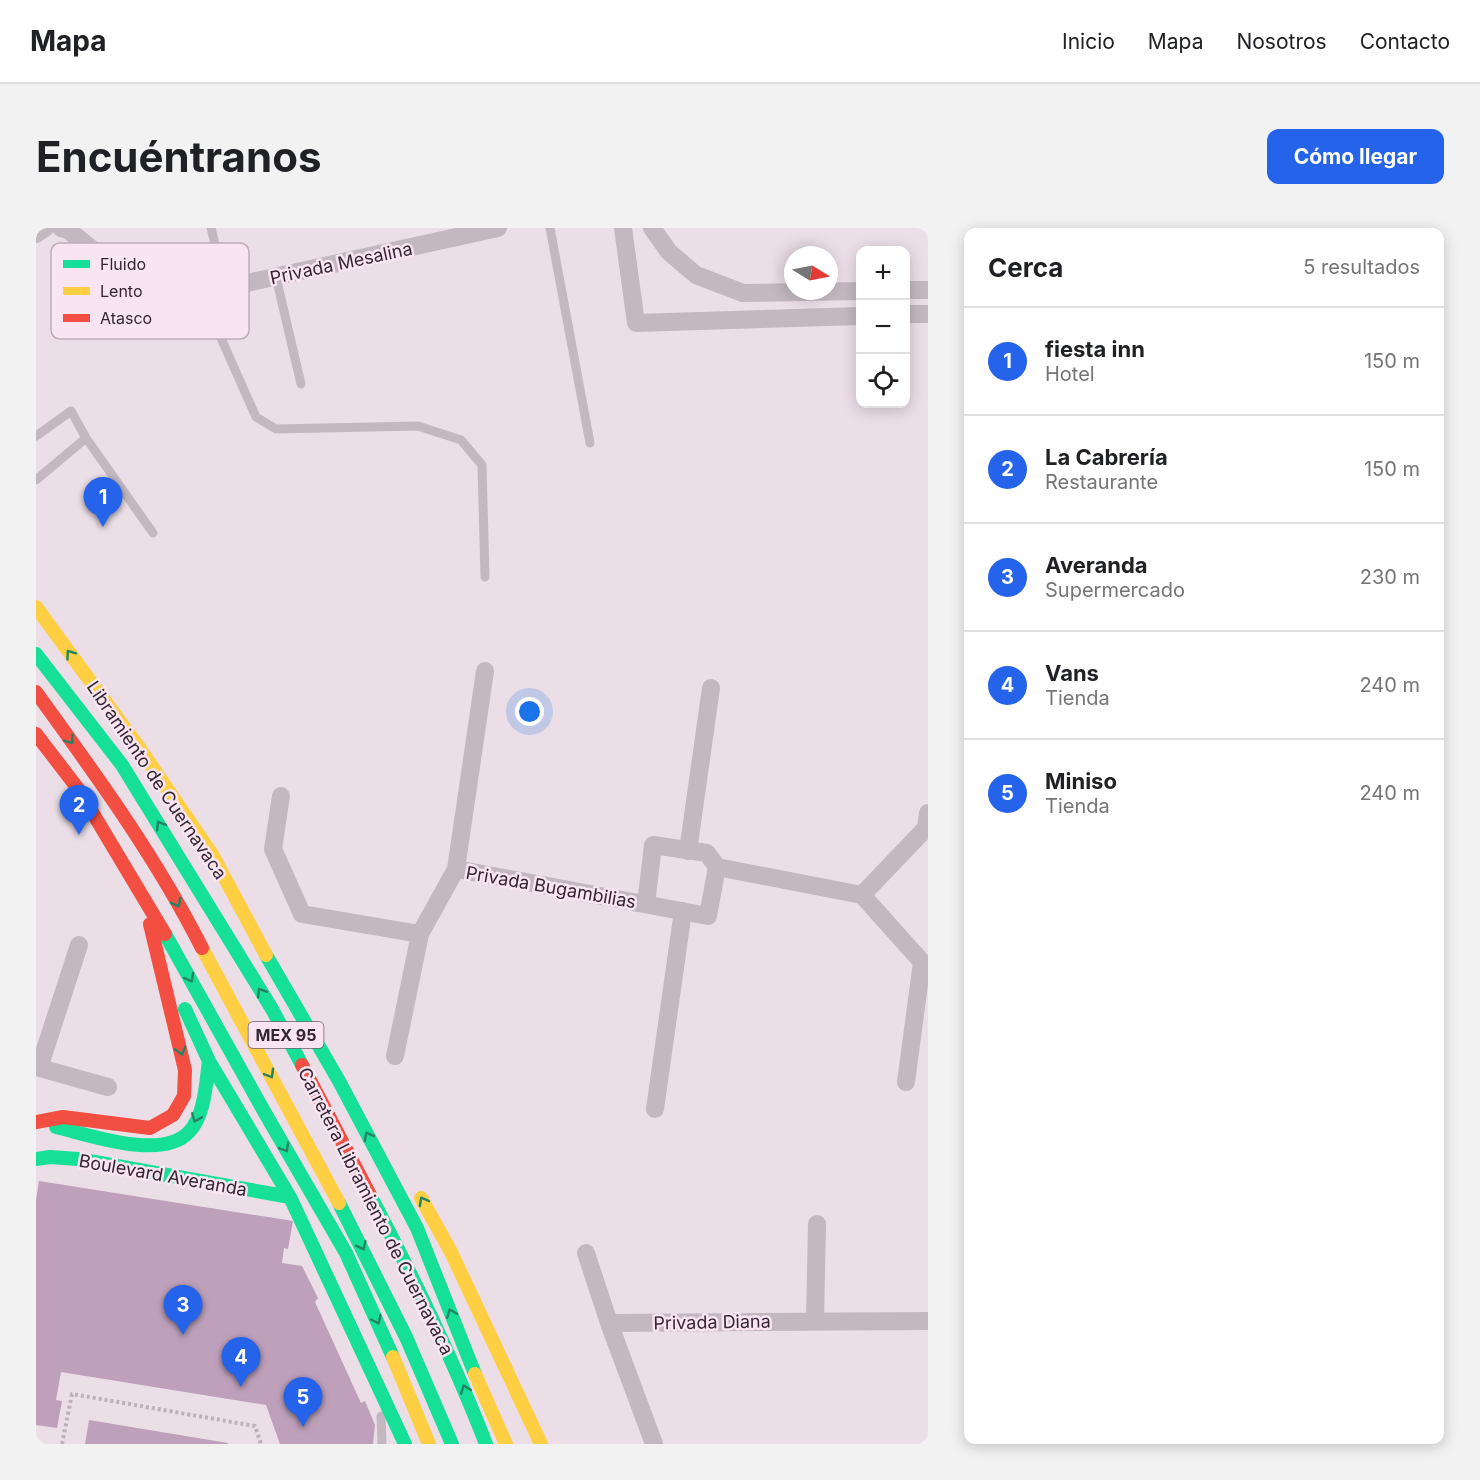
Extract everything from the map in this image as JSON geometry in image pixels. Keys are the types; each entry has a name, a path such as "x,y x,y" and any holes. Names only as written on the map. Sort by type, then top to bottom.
{"main road":[{"name":"Libramiento de Cuernavaca","path":"36,607 140,749 213,856 288,995 339,1081 417,1228 506,1444"},
{"name":"Carretera Libramiento de Cuernavaca","path":"36,654 122,765 272,1009 397,1245 459,1375 486,1444"},
{"name":"Carretera Libramiento de Cuernavaca","path":"36,692 101,783 171,891 361,1243 426,1381 452,1444"},
{"name":"MEX 95","path":"36,734 79,790 147,901 346,1253 407,1387 429,1444"},
{"path":"36,1122 63,1117 150,1128 173,1115 184,1096 185,1070 162,980 147,901"},
{"path":"185,1009 209,1061 290,1197 405,1444"},
{"name":"Boulevard Averanda","path":"36,1122 127,1143 164,1144 179,1140 189,1132 198,1117 209,1061"},
{"path":"78,1159 81,1133"},
{"name":"Boulevard Averanda","path":"36,1159 50,1157 78,1159 290,1197"},
{"path":"417,1190 451,1252 541,1444"}],"street":[{"path":"36,234 45,228"},
{"name":"Privada Mesalina","path":"61,228 68,230 84,243"},
{"name":"Privada Mesalina","path":"249,283 498,228"},
{"path":"623,228 636,323 856,316"},
{"path":"652,228 669,252 696,275 744,293 856,291"},
{"path":"910,290 928,290"},
{"path":"910,314 928,314"},
{"path":"395,1056 420,934 456,870 485,671"},
{"path":"688,851 711,688"},
{"path":"281,796 273,849 302,914 420,934"},
{"path":"906,1082 922,962 862,895 926,828 928,813"},
{"name":"Privada Bugambilias","path":"646,904 653,845 707,853 717,867 862,895"},
{"name":"Privada Bugambilias","path":"456,870 708,916 717,867"},
{"path":"655,1109 683,911"},
{"path":"79,945 38,1068 108,1087"},
{"path":"814,1321 817,1224"},
{"path":"586,1252 609,1323 654,1444"},
{"name":"Privada Diana","path":"609,1323 928,1321"}],"lane":[{"path":"211,228 215,243"},
{"path":"550,228 590,444"},
{"path":"276,277 301,384"},
{"path":"221,339 256,417 276,429 418,426 461,440 482,465 485,578"},
{"path":"36,436 71,411 86,438 153,533"},
{"path":"36,480 86,438"},
{"path":"380,1390 382,1444"}],"path":[{"path":"62,1444 72,1394 255,1426 261,1444"}],"building":[{"path":"39,1181 293,1221 288,1249 284,1248 282,1263 302,1266 318,1298 315,1302 361,1403 365,1401 375,1425 373,1444 280,1444 266,1405 61,1372 56,1400 62,1401 57,1428 36,1425 36,1200"},
{"path":"89,1420 228,1443 228,1444 85,1444"}],"traffic: fast":[{"path":"36,654 122,765 272,1009 302,1065"},
{"path":"165,934 346,1253 393,1357"},
{"path":"266,955 339,1081 417,1228 475,1374"},
{"path":"185,1009 209,1061 290,1197 405,1444"},
{"path":"56,1127 125,1143 162,1145 177,1140 189,1132 202,1108 209,1061"},
{"path":"36,1159 50,1157 78,1159 290,1197"},
{"path":"370,1195 432,1318 486,1444"},
{"path":"339,1203 406,1337 452,1444"}],"traffic: slow":[{"path":"36,607 140,749 213,856 266,955"},
{"path":"202,948 339,1203"},
{"path":"421,1198 451,1252 541,1444"},
{"path":"393,1357 429,1444"},
{"path":"475,1374 506,1444"}],"traffic: jam":[{"path":"36,692 103,785 145,849 202,948"},
{"path":"36,734 79,790 165,934"},
{"path":"36,1122 63,1117 150,1128 173,1115 184,1096 185,1070 150,924"},
{"path":"302,1065 370,1195"}],"place":[{"name":"fiesta inn","path":"103,527"},
{"name":"La Cabrería","path":"79,835"},
{"name":"Averanda","path":"183,1335"},
{"name":"Vans","path":"241,1387"},
{"name":"Miniso","path":"303,1427"}]}
